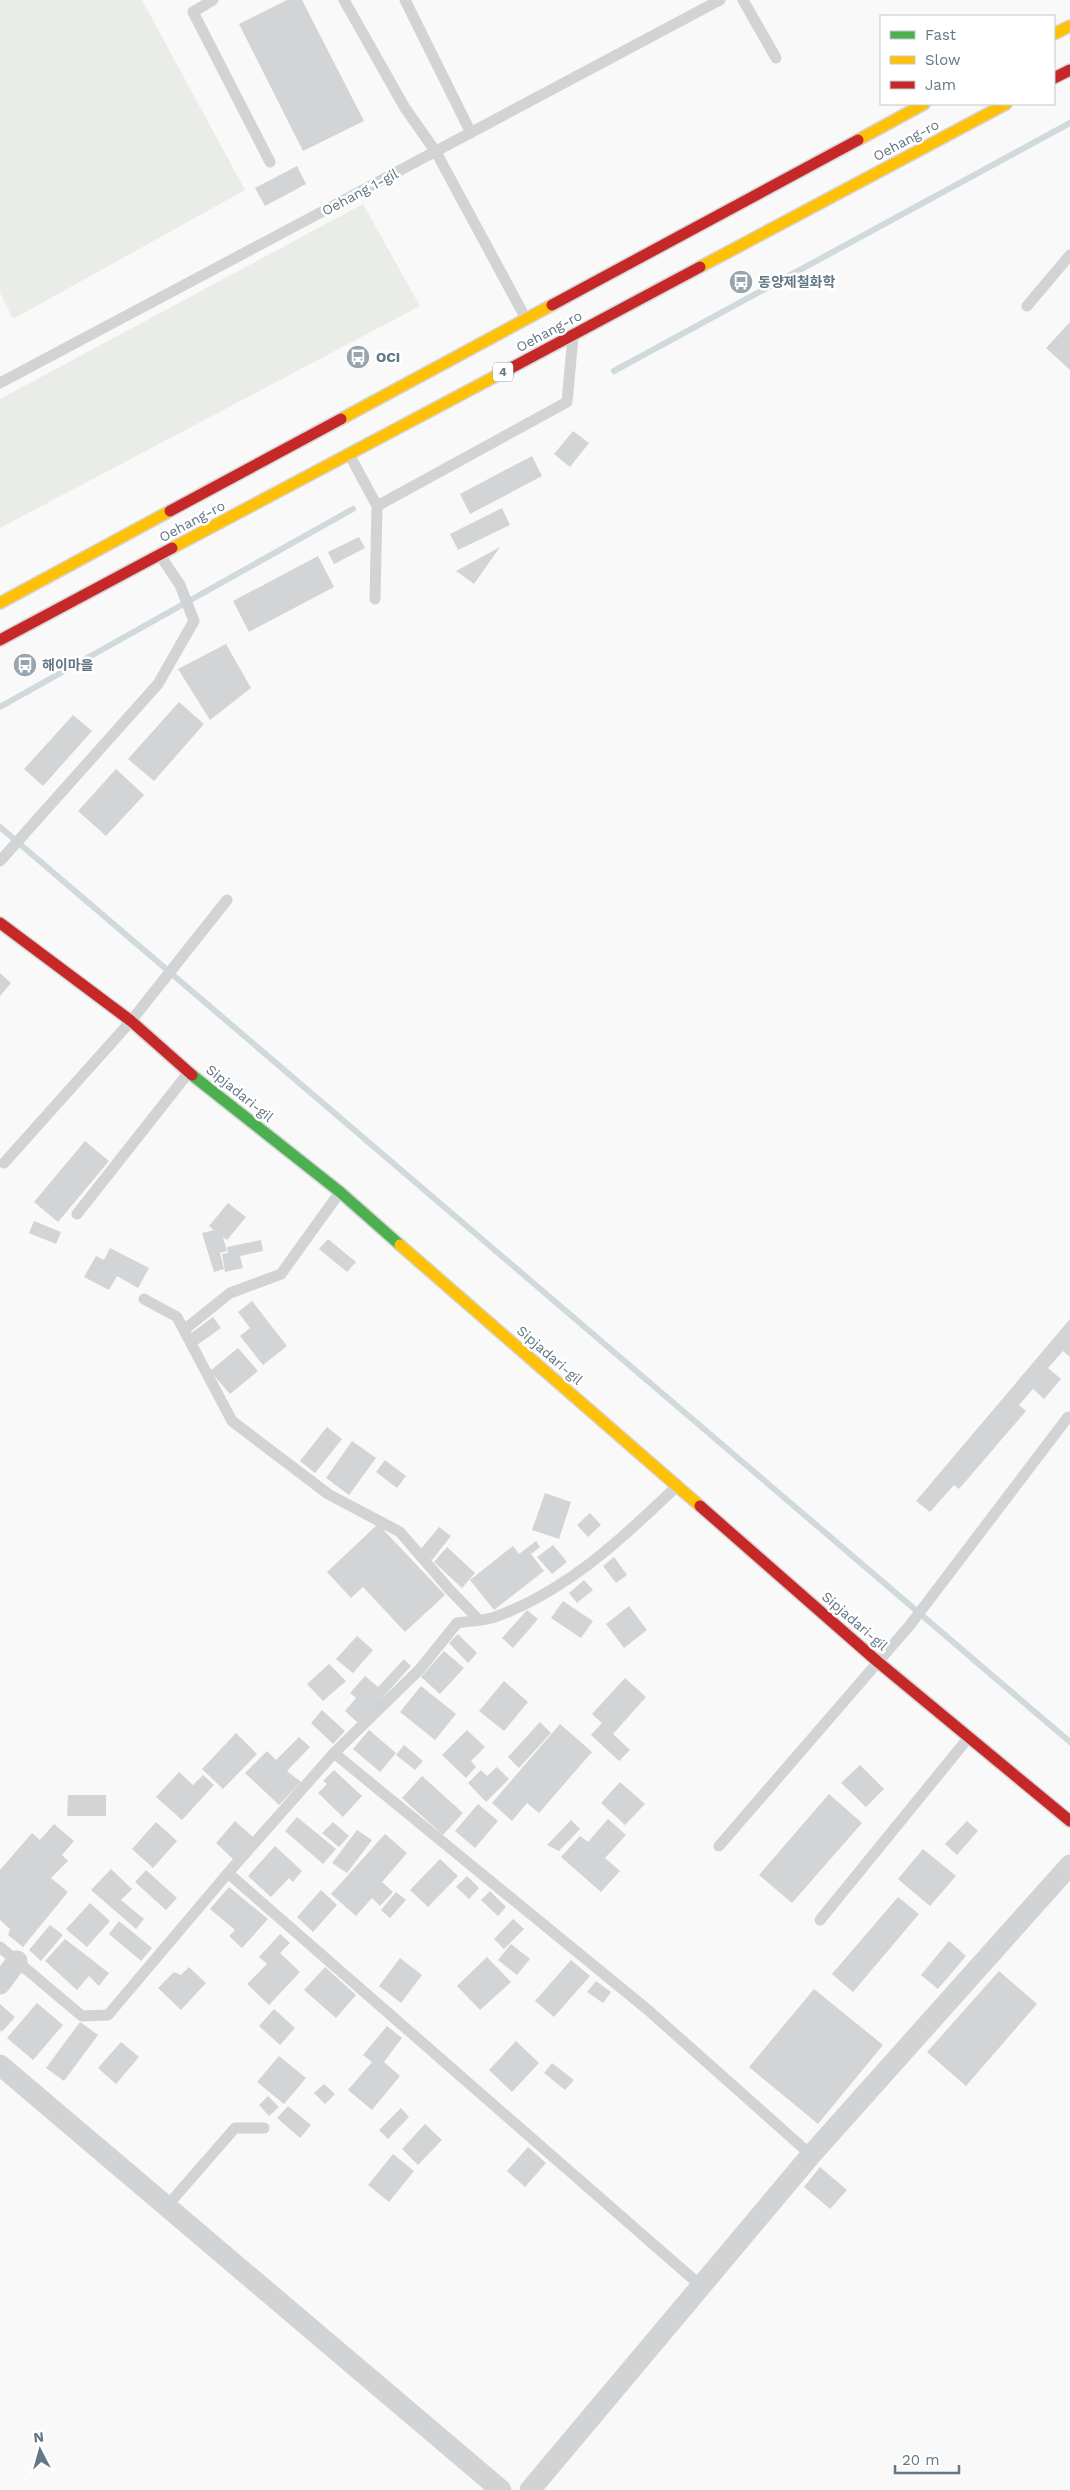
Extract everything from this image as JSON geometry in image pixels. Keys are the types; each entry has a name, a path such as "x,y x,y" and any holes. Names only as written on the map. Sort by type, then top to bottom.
{"main road":[{"path":"1055,34 1070,26"},
{"path":"1055,78 1070,70"},
{"name":"Oehang-ro","path":"0,603 525,317 922,105"},
{"name":"Oehang-ro","path":"0,640 1004,105"},
{"name":"Sipjadari-gil","path":"0,923 131,1021 189,1072 340,1192 878,1662 1070,1821"}],"street":[{"path":"530,2490 811,2155 1070,1865"},
{"path":"0,1984 17,1961"},
{"path":"0,2065 501,2490"}],"lane":[{"path":"213,0 193,12 270,162"},
{"path":"344,0 405,108 436,152 525,317"},
{"path":"405,0 472,133"},
{"name":"Oehang 1-gil","path":"0,384 720,0"},
{"path":"743,0 776,58"},
{"path":"1027,306 1070,255"},
{"path":"377,506 567,402 573,335"},
{"path":"349,454 377,506 375,599"},
{"path":"0,861 158,684 194,622 180,585 160,555"},
{"path":"4,1163 131,1021 227,900"},
{"path":"77,1214 189,1072"},
{"path":"184,1330 230,1293 281,1274 340,1192"},
{"path":"144,1299 177,1317 232,1421 328,1494 400,1532 479,1620"},
{"path":"720,1846 910,1625 1068,1417"},
{"path":"0,1947 82,2016 108,2015 228,1873 334,1753 420,1669 457,1623 494,1617 537,1596 580,1571 625,1536 677,1486"},
{"path":"820,1920 968,1737"},
{"path":"334,1753 648,2010 811,2155"},
{"path":"228,1873 701,2286"},
{"path":"167,2206 235,2128 264,2128"}],"shaded area":[{"path":"0,0 142,0 245,190 13,319 0,293"},
{"path":"363,204 420,306 0,528 0,399"}],"building":[{"path":"287,0 302,0 364,121 303,151 239,24"},
{"path":"297,166 306,184 265,206 255,188"},
{"path":"1070,322 1070,370 1046,348"},
{"path":"573,431 589,443 570,467 554,454"},
{"path":"532,456 542,476 470,514 460,494"},
{"path":"502,508 510,525 458,550 450,534"},
{"path":"359,537 365,548 334,564 328,552"},
{"path":"500,547 474,584 456,571"},
{"path":"318,556 334,587 249,632 233,601"},
{"path":"226,644 251,688 210,720 178,669"},
{"path":"179,702 204,724 154,781 128,759"},
{"path":"73,715 92,731 43,786 24,769"},
{"path":"116,769 144,795 106,836 78,811"},
{"path":"0,973 11,983 0,996"},
{"path":"85,1141 109,1161 58,1222 34,1202"},
{"path":"228,1203 246,1217 227,1240 223,1237 227,1251 220,1253 224,1269 214,1272 202,1233 214,1230 209,1226"},
{"path":"34,1221 61,1232 56,1244 29,1233"},
{"path":"328,1239 356,1262 347,1272 319,1249"},
{"path":"261,1240 263,1251 240,1256 243,1268 225,1272 222,1254 228,1253 227,1247"},
{"path":"110,1248 149,1268 138,1288 117,1276 109,1290 84,1277 96,1256 104,1260"},
{"path":"252,1301 287,1346 263,1365 240,1336 250,1328 238,1312"},
{"path":"213,1317 221,1328 197,1345 190,1334"},
{"path":"1070,1319 1070,1357 1063,1351 1048,1368 1061,1379 1044,1399 1033,1389 1019,1405 1026,1411 959,1489 954,1485 930,1512 916,1501"},
{"path":"238,1348 258,1371 230,1394 210,1371"},
{"path":"327,1427 342,1439 315,1473 300,1461"},
{"path":"352,1441 376,1458 349,1495 326,1478"},
{"path":"385,1460 406,1476 397,1488 376,1472"},
{"path":"545,1493 571,1502 559,1539 532,1530"},
{"path":"590,1513 601,1525 588,1537 577,1525"},
{"path":"378,1524 445,1595 405,1632 363,1587 351,1598 327,1572"},
{"path":"439,1527 451,1536 432,1560 420,1550"},
{"path":"536,1541 540,1547 531,1554 544,1571 494,1610 470,1580 513,1546 519,1554"},
{"path":"553,1545 567,1562 552,1574 537,1557"},
{"path":"447,1547 475,1573 462,1588 434,1562"},
{"path":"614,1557 627,1575 616,1583 603,1566"},
{"path":"584,1580 593,1590 577,1603 569,1593"},
{"path":"563,1601 593,1621 581,1638 551,1618"},
{"path":"629,1606 647,1630 624,1648 606,1624"},
{"path":"527,1610 538,1619 513,1648 502,1638"},
{"path":"458,1634 477,1653 468,1663 449,1643"},
{"path":"357,1636 373,1650 353,1673 336,1659"},
{"path":"444,1651 464,1668 440,1694 421,1677"},
{"path":"404,1659 411,1666 359,1724 345,1711 356,1698 350,1693 365,1676 378,1687"},
{"path":"329,1664 346,1681 323,1701 307,1684"},
{"path":"625,1678 646,1697 613,1734 630,1750 619,1761 591,1735 602,1723 592,1714"},
{"path":"504,1681 528,1702 504,1731 479,1711"},
{"path":"421,1686 456,1714 435,1740 400,1712"},
{"path":"322,1710 345,1731 333,1744 311,1723"},
{"path":"540,1722 551,1733 519,1768 508,1757"},
{"path":"560,1724 592,1752 539,1813 527,1803 512,1821 492,1803"},
{"path":"369,1730 396,1753 380,1772 353,1749"},
{"path":"467,1730 485,1747 471,1761 476,1767 466,1778 442,1755"},
{"path":"236,1733 257,1754 223,1789 202,1769"},
{"path":"299,1737 310,1747 287,1771 301,1782 279,1805 245,1773 267,1751 276,1760"},
{"path":"404,1745 423,1761 415,1770 396,1755"},
{"path":"860,1765 884,1789 866,1807 841,1783"},
{"path":"497,1767 509,1779 486,1802 468,1783 481,1770 487,1776"},
{"path":"334,1770 362,1796 343,1817 318,1793 327,1784 323,1781"},
{"path":"179,1772 193,1785 203,1775 214,1785 182,1820 156,1797"},
{"path":"422,1776 463,1813 443,1835 402,1798"},
{"path":"620,1782 645,1804 625,1825 601,1803"},
{"path":"829,1794 862,1823 792,1903 759,1875"},
{"path":"68,1795 106,1795 106,1816 67,1816"},
{"path":"478,1804 498,1821 475,1848 455,1831"},
{"path":"297,1817 336,1849 323,1864 285,1831"},
{"path":"608,1819 626,1835 605,1858 620,1871 601,1892 561,1857 580,1836 588,1842"},
{"path":"571,1820 580,1829 559,1851 547,1845"},
{"path":"235,1821 254,1838 234,1860 216,1843"},
{"path":"967,1821 978,1831 957,1855 945,1844"},
{"path":"156,1822 177,1841 153,1868 132,1849"},
{"path":"333,1822 349,1836 339,1847 322,1833"},
{"path":"54,1824 74,1841 62,1855 68,1861 51,1878 68,1892 23,1947 8,1935 10,1929 0,1920 0,1870 32,1833 40,1840"},
{"path":"357,1830 372,1840 347,1873 332,1863"},
{"path":"385,1834 407,1853 382,1882 393,1892 380,1906 372,1898 356,1916 331,1894"},
{"path":"275,1846 302,1871 293,1882 289,1878 271,1897 248,1876"},
{"path":"923,1849 956,1876 930,1906 898,1879"},
{"path":"440,1859 458,1876 428,1907 410,1890"},
{"path":"111,1869 132,1889 121,1900 144,1919 136,1929 91,1890"},
{"path":"146,1870 177,1898 166,1910 135,1882"},
{"path":"467,1876 479,1888 469,1899 456,1887"},
{"path":"229,1887 268,1919 242,1948 229,1936 235,1930 210,1909"},
{"path":"321,1890 337,1905 313,1932 297,1917"},
{"path":"490,1891 506,1907 498,1916 481,1900"},
{"path":"396,1892 406,1900 390,1918 381,1910"},
{"path":"898,1897 919,1914 853,1992 832,1974"},
{"path":"90,1903 110,1921 87,1947 66,1929"},
{"path":"513,1919 524,1929 504,1949 494,1939"},
{"path":"119,1921 152,1948 141,1961 109,1934"},
{"path":"50,1925 63,1935 41,1961 29,1950"},
{"path":"280,1934 290,1943 280,1953 300,1972 269,2005 247,1984 267,1964 259,1957"},
{"path":"65,1939 109,1973 99,1986 89,1976 77,1990 45,1961"},
{"path":"949,1941 966,1956 938,1989 921,1975"},
{"path":"511,1944 530,1959 517,1975 498,1960"},
{"path":"487,1957 511,1982 480,2010 457,1986"},
{"path":"400,1958 422,1975 401,2003 379,1986"},
{"path":"571,1960 590,1976 554,2017 535,2001"},
{"path":"189,1967 206,1983 181,2010 158,1988 174,1972 181,1975"},
{"path":"325,1967 356,1995 336,2018 304,1990"},
{"path":"999,1971 1037,2004 966,2086 927,2052"},
{"path":"596,1981 611,1992 603,2003 587,1992"},
{"path":"814,1989 883,2045 818,2124 749,2067"},
{"path":"37,2003 63,2025 33,2060 7,2038"},
{"path":"0,2004 15,2017 2,2032 0,2030"},
{"path":"274,2009 295,2028 280,2045 259,2026"},
{"path":"80,2022 98,2035 64,2081 46,2068"},
{"path":"387,2026 402,2038 384,2062 400,2076 372,2110 348,2090 372,2062 363,2055"},
{"path":"516,2041 539,2063 512,2092 489,2070"},
{"path":"121,2042 139,2057 116,2084 98,2068"},
{"path":"279,2056 306,2078 284,2104 257,2082"},
{"path":"552,2063 574,2080 565,2090 544,2073"},
{"path":"324,2084 335,2094 325,2104 314,2093"},
{"path":"268,2096 279,2107 269,2116 259,2105"},
{"path":"288,2106 311,2125 300,2138 277,2118"},
{"path":"401,2108 409,2117 388,2139 379,2130"},
{"path":"425,2124 442,2140 418,2165 402,2149"},
{"path":"528,2147 546,2163 525,2187 507,2171"},
{"path":"393,2154 414,2171 389,2202 368,2185"},
{"path":"820,2167 847,2190 830,2209 804,2187"}],"waterway":[{"path":"614,371 1070,123"},
{"path":"0,707 353,509"},
{"path":"0,827 1070,1742"}],"traffic: fast":[{"path":"192,1075 340,1192 400,1245"}],"traffic: slow":[{"path":"1055,34 1070,26"},
{"path":"858,140 922,105"},
{"path":"700,267 1004,105"},
{"path":"341,419 552,305"},
{"path":"172,548 511,368"},
{"path":"0,603 170,511"},
{"path":"400,1245 700,1506"}],"traffic: jam":[{"path":"1055,78 1070,70"},
{"path":"552,305 858,140"},
{"path":"511,368 700,267"},
{"path":"170,511 341,419"},
{"path":"0,640 172,548"},
{"path":"0,923 131,1021 192,1075"},
{"path":"700,1506 878,1662 1070,1821"}],"place":[{"name":"동양제철화학","path":"741,282"},
{"name":"OCI","path":"358,357"},
{"name":"해이마을","path":"25,665"}]}
